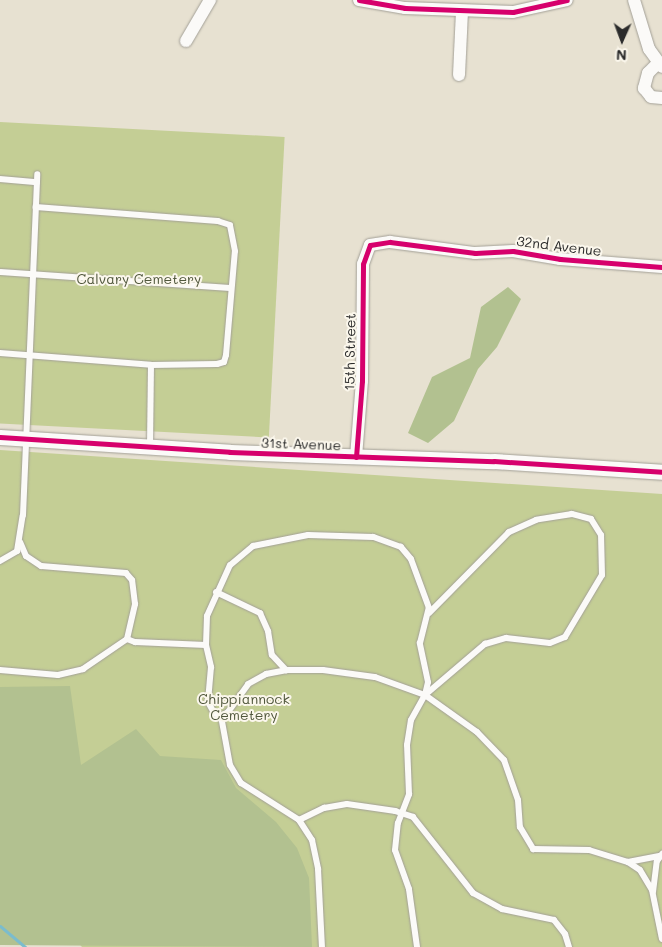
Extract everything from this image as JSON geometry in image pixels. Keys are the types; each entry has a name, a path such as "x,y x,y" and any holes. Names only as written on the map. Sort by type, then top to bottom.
{"street":[{"path":"186,41 210,0"},
{"path":"359,0 405,8 521,12 567,0"},
{"path":"634,0 649,48 660,65 648,73 644,88 651,97 662,98"},
{"path":"459,75 462,11"},
{"name":"32nd Avenue","path":"367,248 377,242 390,242 461,252 513,251 560,259 662,267"},
{"name":"15th Street","path":"356,457 362,381 362,264 367,248"},
{"name":"31st Avenue","path":"0,437 150,447 356,457 494,461 662,472"}],"lane":[{"path":"0,561 17,551 20,542 26,439 27,354 33,274 37,174"},
{"path":"0,178 36,182"},
{"path":"0,353 150,365 224,362 234,242 230,225 226,222 36,207"},
{"path":"0,272 230,288"},
{"path":"150,365 150,447"},
{"path":"417,947 409,889 395,850 409,786 408,730 426,694 428,682 420,643 429,613 509,532 536,520 572,514 591,519 601,535 602,574 565,637 550,643 506,638 485,644 426,694"},
{"path":"221,716 214,713 208,702 211,667 206,645 207,616 216,592 230,565 253,546 308,535 357,535 391,542 407,552 419,575 429,613"},
{"path":"0,670 70,673 92,664 127,639 135,604 132,580 126,573 42,566 26,556 20,542"},
{"path":"216,592 260,613 268,631 272,655 286,670"},
{"path":"127,639 135,642 206,645"},
{"path":"221,716 228,712 248,684 266,674 286,670 323,670 375,677 426,694 477,732 504,760 518,800 520,827 533,848 574,848 628,862 661,855 653,896"},
{"path":"221,716 230,765 241,783 299,820 316,852 322,947"},
{"path":"299,820 324,808 347,804 403,813 419,823 473,893 502,909 554,920 565,934 569,947"},
{"path":"628,862 648,880 662,939"}],"green space":[{"name":"Calvary Cemetery","path":"0,122 285,137 269,438 0,423"},
{"path":"508,287 521,299 497,347 478,369 454,421 428,443 408,433 432,377 470,358 481,307"},
{"name":"Chippiannock Cemetery","path":"0,450 662,494 662,947 82,947 0,853"},
{"path":"70,686 81,765 136,729 160,756 221,760 236,788 276,822 297,848 309,878 312,947 0,945 0,687"}],"waterway":[{"path":"0,926 25,947"}],"cycle path":[{"path":"359,0 405,8 513,12 567,0"},
{"path":"356,457 362,381 363,264 370,245 390,242 475,253 513,251 560,259 662,267"},
{"path":"0,437 230,452 494,461 662,472"}]}
